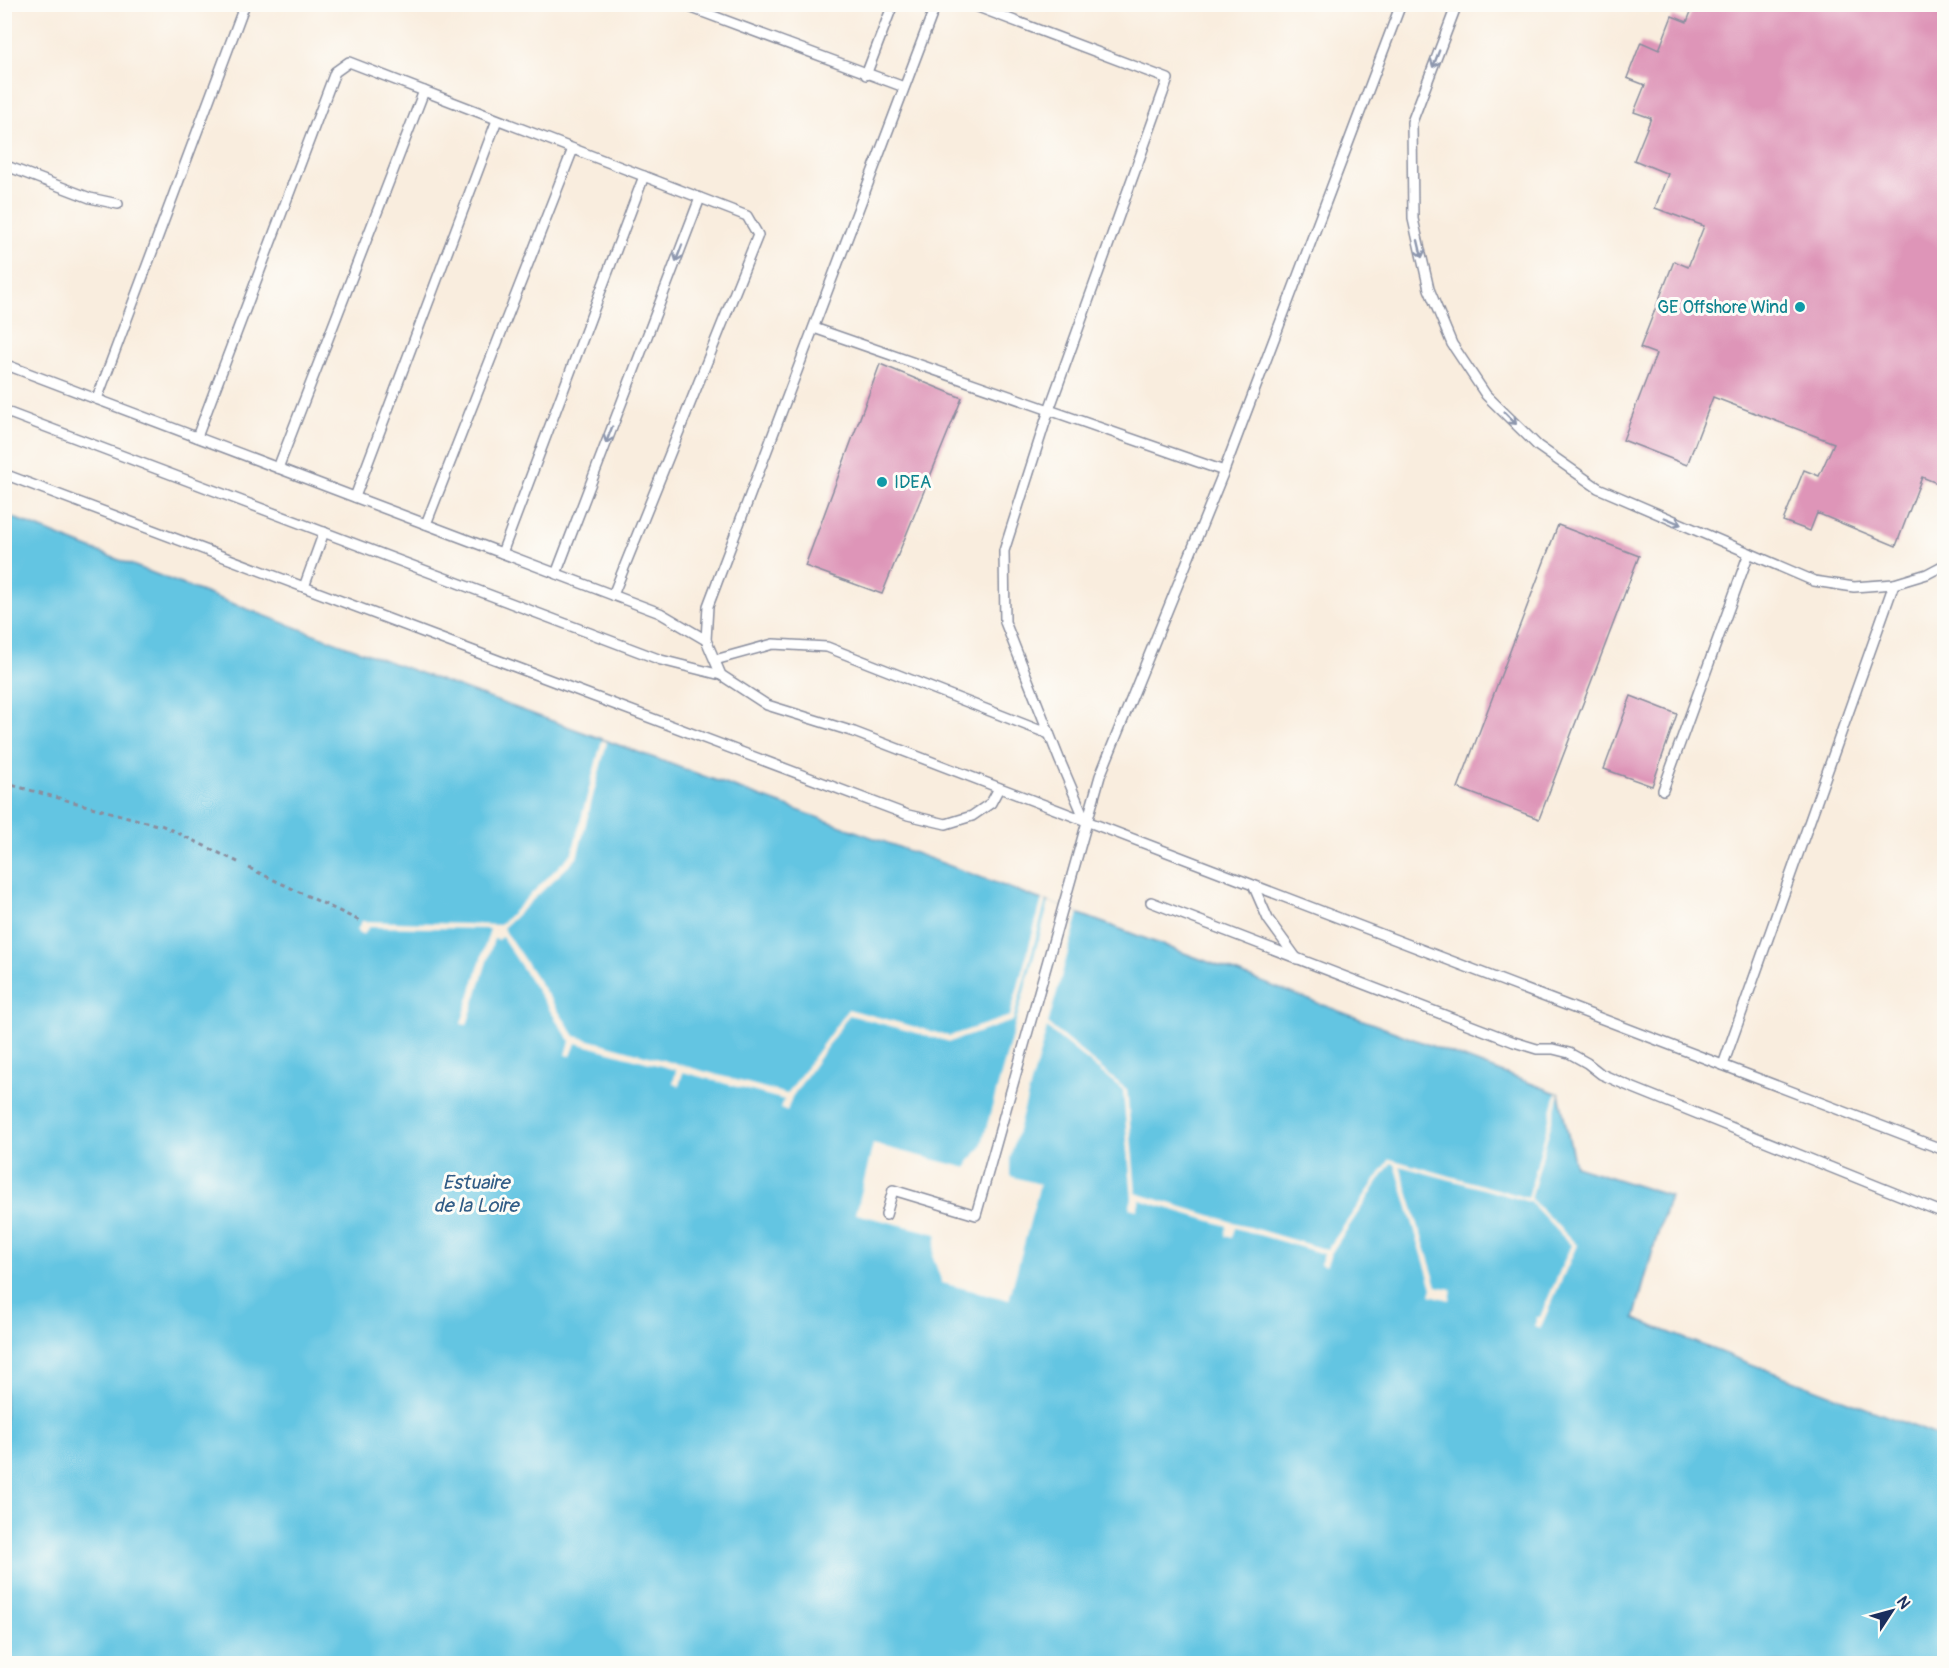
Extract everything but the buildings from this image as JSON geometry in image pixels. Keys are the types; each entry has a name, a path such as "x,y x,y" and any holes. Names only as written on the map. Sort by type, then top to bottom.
{"lane":[{"path":"97,399 245,4"},
{"path":"681,4 866,75 904,87"},
{"path":"866,75 893,4"},
{"path":"721,675 706,640 708,606 936,4"},
{"path":"970,4 1168,79 1049,410 1004,551 1005,622 1086,822"},
{"path":"886,1215 893,1190 976,1215 1100,776 1224,471 1401,4"},
{"path":"1456,4 1412,122 1413,219 1429,289 1452,344 1486,395 1538,446 1598,489 1814,581 1854,586 1894,584 1927,574 1944,565"},
{"path":"196,436 335,72 349,62 747,216 758,235 613,595"},
{"path":"278,468 424,91"},
{"path":"355,497 497,120"},
{"path":"426,524 573,149"},
{"path":"4,165 90,198 118,204"},
{"path":"502,553 644,176"},
{"path":"556,574 700,198"},
{"path":"813,328 1224,471"},
{"path":"4,363 660,613 706,640"},
{"path":"4,411 661,660 721,675 767,705 854,732 1254,887 1944,1149"},
{"path":"4,474 908,815 946,824 972,816 992,803 999,788"},
{"path":"304,588 324,532"},
{"path":"1663,790 1749,553"},
{"path":"1723,1065 1894,584"},
{"path":"715,660 773,644 827,647 1049,734"},
{"path":"1254,887 1268,919 1297,958"},
{"path":"1150,902 1514,1042 1537,1049 1553,1049 1569,1053 1601,1074 1631,1087 1944,1213"}],"path":[{"path":"4,783 159,825 242,864"},
{"path":"249,868 362,922"}],"water":[{"name":"Estuaire de la Loire","path":"4,514 275,620 1042,900 1559,1094 1575,1166 1670,1196 1634,1319 1944,1438 1944,1663 5,1663"}],"pier":[{"path":"602,740 607,742 577,858 503,928 575,1036 787,1094 848,1009 949,1036 1010,1016 1042,899 1046,901 1013,1021 950,1042 849,1015 792,1097 787,1111 781,1108 784,1100 683,1072 679,1086 673,1084 676,1070 576,1043 571,1056 566,1055 570,1041 502,937 498,940 494,939 467,1025 461,1024 490,929 369,927 364,934 359,934 357,930 362,921 500,925 572,853"},
{"path":"1049,902 1079,913 1048,1024 1127,1090 1136,1193 1327,1250 1390,1159 1528,1198 1556,1093 1559,1094 1531,1199 1577,1245 1540,1329 1534,1327 1537,1317 1540,1317 1571,1245 1530,1202 1400,1166 1437,1286 1452,1289 1450,1300 1430,1295 1432,1288 1395,1164 1391,1163 1332,1252 1326,1266 1320,1264 1324,1254 1235,1228 1232,1238 1225,1236 1227,1226 1140,1200 1137,1210 1129,1208 1132,1199 1123,1090 1047,1028 1010,1159 1010,1176 1040,1184 1009,1300 942,1283 933,1257 937,1234 856,1214 873,1144 967,1168 970,1160 981,1147"}],"place":[{"name":"GE Offshore Wind","path":"1800,307"},
{"name":"IDEA","path":"882,482"}]}
